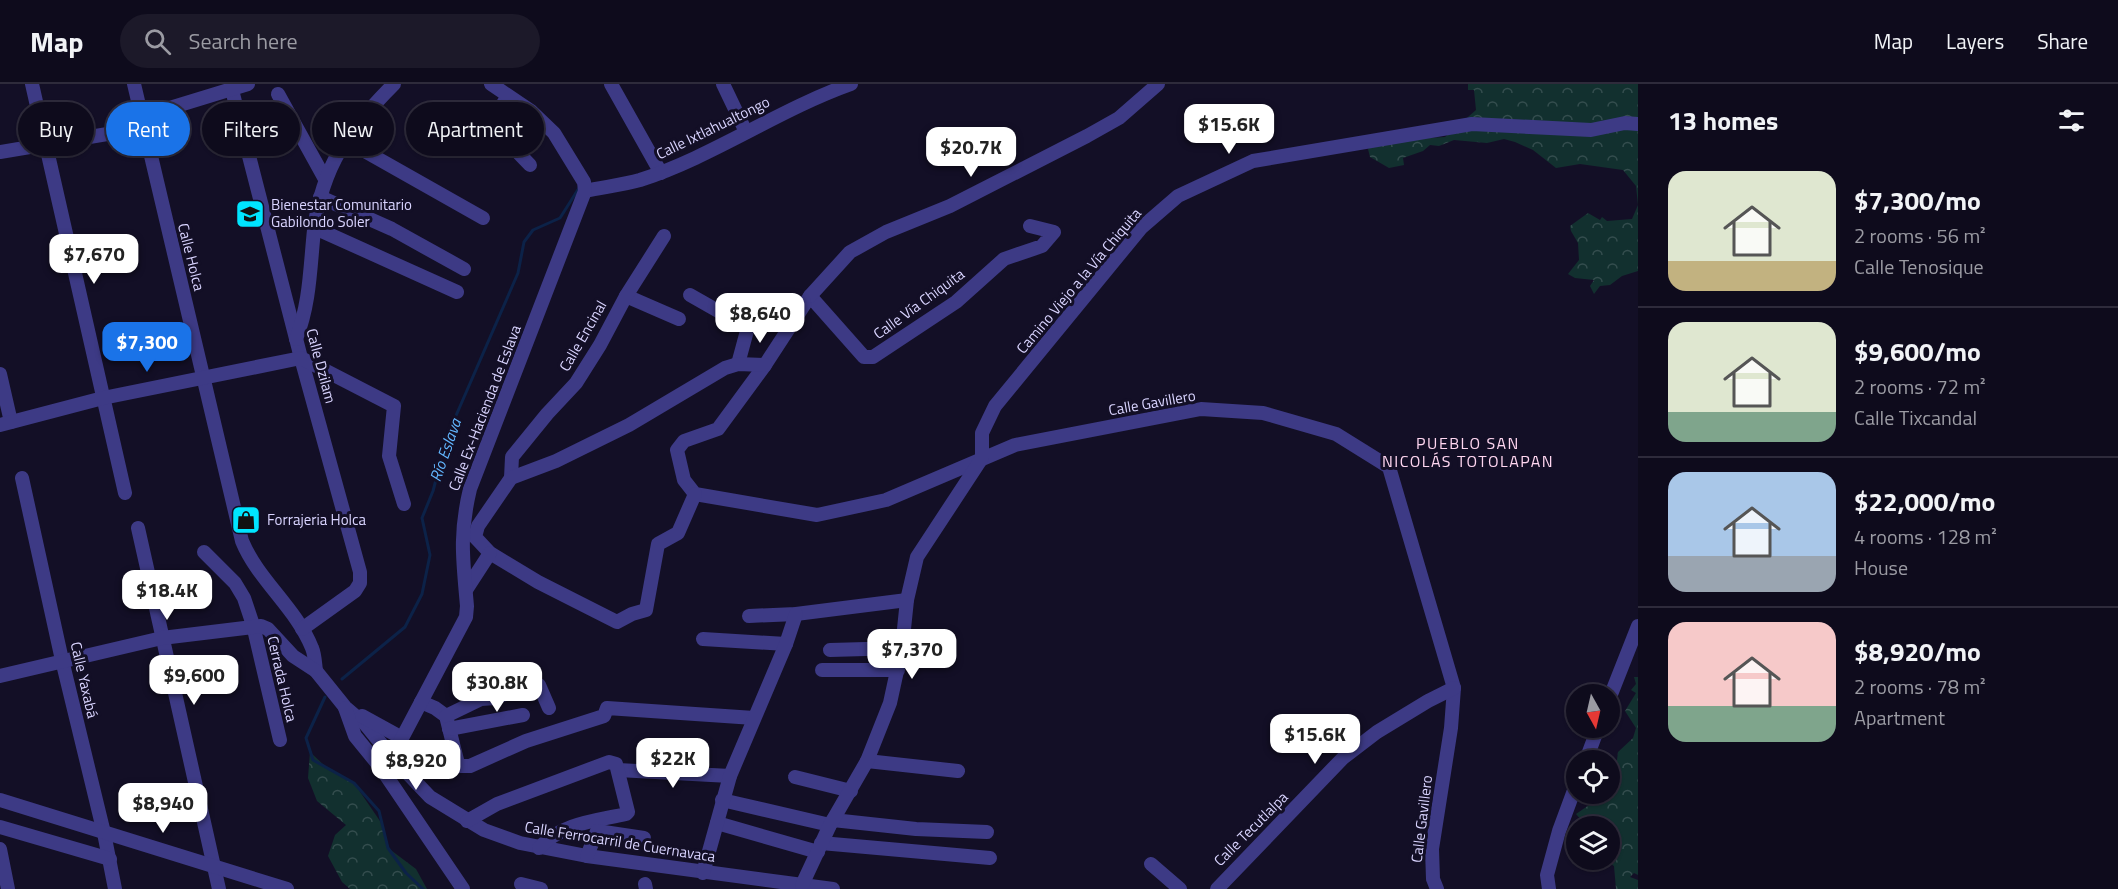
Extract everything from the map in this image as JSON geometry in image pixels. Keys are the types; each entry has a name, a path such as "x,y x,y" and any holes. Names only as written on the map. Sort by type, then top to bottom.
{"street":[{"path":"32,84 36,102"},
{"name":"Calle Holca","path":"134,84 137,102"},
{"path":"187,102 249,84"},
{"path":"376,102 394,84"},
{"path":"491,84 531,111 554,133 584,182 585,191"},
{"path":"611,84 661,172"},
{"path":"723,84 746,132"},
{"name":"Calle Ixtlahualtongo","path":"585,191 637,181 661,172 793,107 851,84"},
{"path":"765,366 738,364 725,368 629,425 556,461 511,478 475,531 478,542 538,582 613,621 620,621 646,610 658,544 678,533 695,494 684,480 677,450 684,441 718,429 765,366 810,296 850,252 886,232 950,206 1095,132 1119,118 1158,84"},
{"name":"Calle Dzilam","path":"233,87 296,339 360,572 360,583 347,599 302,629"},
{"path":"278,94 325,179"},
{"path":"504,102 508,96"},
{"name":"Camino Viejo a la Vía Chiquita","path":"982,458 982,434 995,406 1141,228 1178,196 1252,161 1472,124 1591,130 1625,123 1638,124"},
{"path":"0,152 18,148"},
{"path":"49,156 125,493"},
{"name":"Calle Holca","path":"149,156 242,541 248,556 302,629"},
{"path":"296,339 304,320 307,303 320,197 325,179 337,156"},
{"path":"373,156 483,218"},
{"path":"521,156 530,165"},
{"name":"Calle Ex-Hacienda de Eslava","path":"381,768 392,757 466,617 462,537 470,489 585,191"},
{"path":"320,197 392,229 464,269"},
{"name":"Calle Vía Chiquita","path":"810,296 864,357 873,357 956,302 1005,259 1042,246 1054,232 1030,226"},
{"path":"315,228 457,292"},
{"name":"Calle Encinal","path":"511,478 512,457 576,383 664,236"},
{"path":"690,295 749,322 738,364"},
{"path":"626,296 679,319"},
{"path":"0,374 6,423 103,398 301,358 394,406 389,456 404,504"},
{"name":"Calle Gavillero","path":"695,494 817,515 886,500 1015,445 1201,410 1263,412 1336,434 1389,467 1454,688 1451,728 1432,849 1433,879 1437,889"},
{"path":"801,885 867,761 890,703 902,648 907,600 917,557 982,458"},
{"name":"Calle Yaxabá","path":"22,478 115,889"},
{"path":"138,528 219,889"},
{"name":"Cerrada Holca","path":"204,552 235,583 244,598 253,625 280,740"},
{"path":"466,590 490,552"},
{"path":"749,616 796,614 907,600"},
{"path":"704,873 730,776 786,644 796,614"},
{"path":"0,676 162,638 253,625 268,629 293,656 316,671 345,707 355,736 381,768 463,889"},
{"path":"1615,684 1638,626"},
{"path":"302,629 313,649 316,671"},
{"path":"703,639 786,644"},
{"path":"830,650 902,648"},
{"path":"822,670 898,670"},
{"path":"448,723 479,700 495,698 534,683 539,685 549,708"},
{"name":"Calle Tecutlalpa","path":"1217,889 1343,758 1377,732 1454,688"},
{"path":"421,702 435,708 448,723 458,764 472,772 526,741 604,716 607,708 754,718"},
{"path":"345,707 402,738"},
{"name":"Calle Ferrocarril de Cuernavaca","path":"345,707 366,725 392,757 430,797 467,821 502,838 539,848 587,856 833,889"},
{"path":"448,723 524,714"},
{"path":"867,761 958,771"},
{"path":"467,821 497,804 609,762 617,767 730,776"},
{"path":"539,848 550,837 565,829 626,814 629,809 617,767"},
{"path":"795,777 851,791"},
{"path":"0,800 287,889"},
{"path":"722,800 832,823 987,832"},
{"path":"1549,889 1547,875 1569,804"},
{"path":"717,823 820,848 990,858"},
{"path":"0,827 110,860"},
{"path":"587,856 597,831 644,838"},
{"path":"0,849 8,889"},
{"path":"1151,864 1180,889"},
{"path":"521,884 541,889"}],"green space":[{"path":"1468,84 1638,84 1638,205 1636,186 1623,170 1580,164 1556,168 1533,150 1504,139 1487,143 1454,140 1439,146 1430,145 1423,151 1403,158 1404,165 1389,168 1370,157 1368,149 1373,143 1403,137 1445,137 1476,110 1474,90 1468,90"},
{"path":"1638,205 1638,271 1622,276 1610,285 1600,286 1594,294 1590,286 1594,280 1575,278 1568,274 1579,260 1578,243 1570,226 1588,213 1607,221 1632,219"},
{"path":"1634,677 1638,677 1638,875 1634,873 1630,877 1638,880 1638,889 1616,889 1614,870 1620,870 1620,816 1578,816 1576,814 1591,804 1620,804 1620,750 1633,738 1636,728 1625,711 1636,693 1631,690 1636,684"},
{"path":"310,752 327,768 354,783 382,824 388,848 416,869 427,889 350,889 342,882 328,856 335,835 346,825 317,801 308,778"}],"waterway":[{"name":"Río Eslava","path":"342,679 405,627 422,594 430,555 422,518 433,491 448,434 518,273 524,242 533,230 560,218 579,188"},
{"name":"Río Eslava","path":"325,697 306,738 313,760 354,783 379,811 388,848 406,873 423,889"}],"place":[{"name":"Bienestar Comunitario Gabilondo Soler","path":"250,214"},
{"name":"Forrajeria Holca","path":"246,520"}],"district":[{"name":"PUEBLO SAN NICOLÁS TOTOLAPAN","path":"1468,452"}]}
